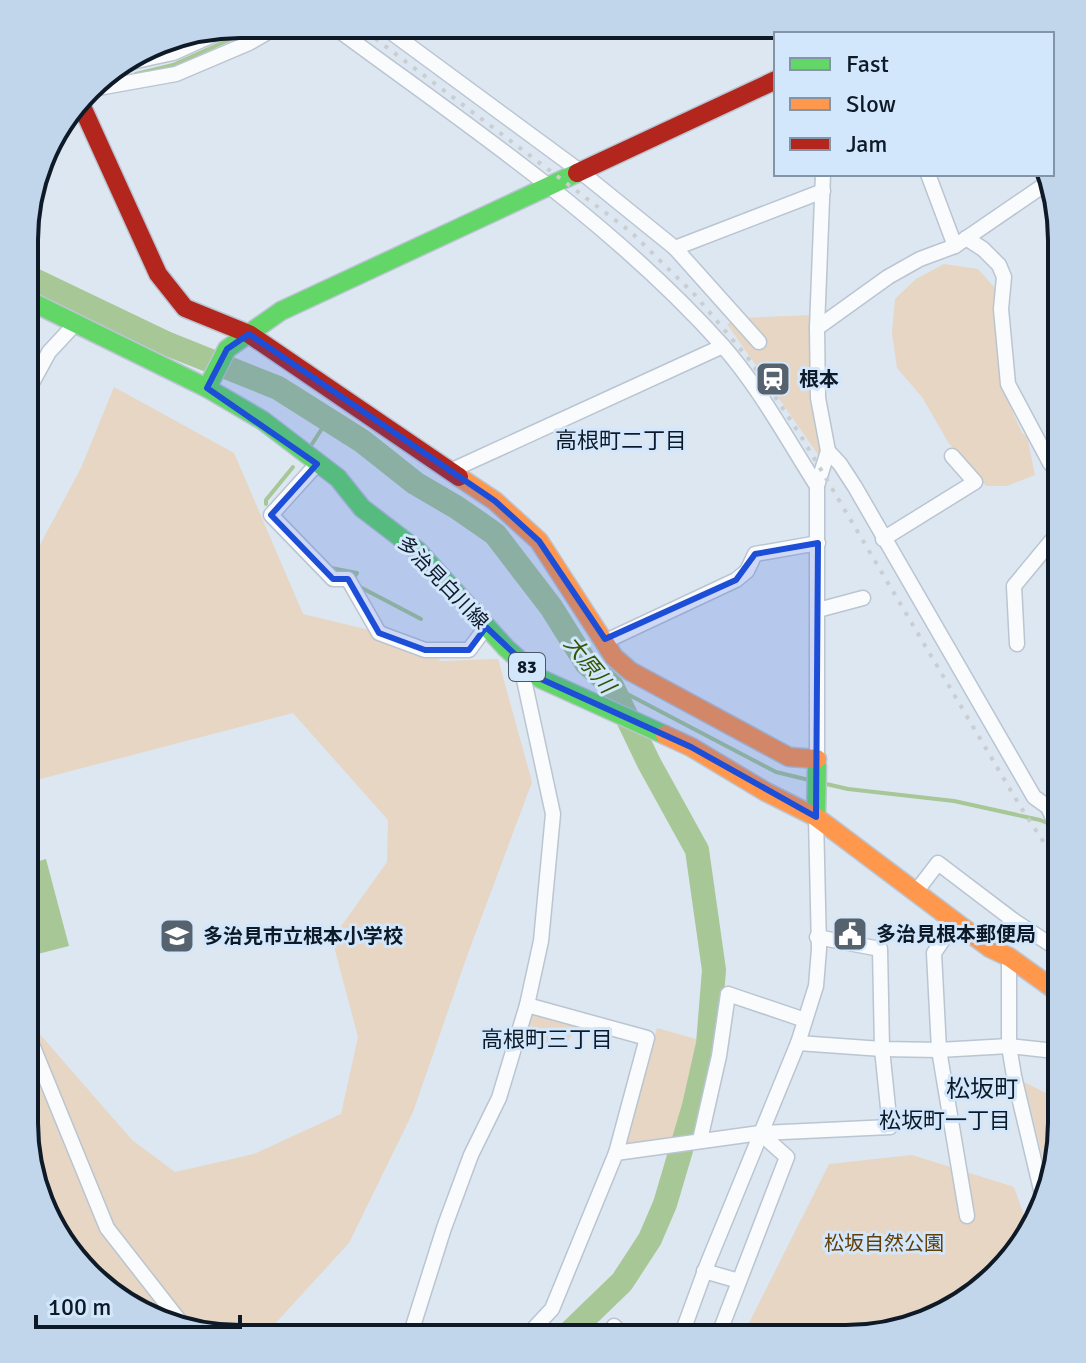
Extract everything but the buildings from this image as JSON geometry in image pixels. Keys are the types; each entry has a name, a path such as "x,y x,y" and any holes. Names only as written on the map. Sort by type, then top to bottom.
{"street":[{"path":"110,86 176,74 258,38"},
{"path":"349,38 550,187 648,270 723,346 771,411 817,486"},
{"path":"399,38 581,172 675,248 759,342"},
{"path":"155,57 194,44"},
{"path":"210,381 227,349 281,311 774,81"},
{"path":"84,112 158,274 185,308 249,334 495,501 539,541 614,657 630,671 789,757 817,763"},
{"path":"823,176 817,328 818,398 828,451 855,487 1034,797 1048,806"},
{"path":"929,176 961,242 999,265 1004,277 1001,309 1008,384 1048,459"},
{"path":"817,328 888,277 961,242 1041,187"},
{"path":"675,248 823,191"},
{"name":"多治見白川線","path":"38,305 210,381 338,478 362,508 418,551 486,627 541,679 691,747 766,792 816,817 990,948 1009,957 1048,985"},
{"path":"38,372 49,352 76,323"},
{"path":"450,471 723,346"},
{"path":"685,1325 704,1271 798,1043 816,986 819,949 816,817 817,486 828,451"},
{"path":"883,539 975,482 952,456"},
{"path":"317,464 271,515 333,579 348,579 379,633 425,650 469,650 486,627"},
{"path":"606,641 736,580 747,571 755,554 818,543"},
{"path":"1017,644 1014,586 1048,545"},
{"path":"818,610 863,598"},
{"path":"413,1325 471,1155 499,1098 527,1005 545,912 553,814 519,661"},
{"path":"915,893 938,863 1048,943"},
{"path":"990,948 1013,920"},
{"path":"955,922 934,953 939,1050 967,1216"},
{"path":"616,1153 760,1133 890,1127 882,1049 880,949 817,937"},
{"path":"1009,957 1009,1046 1039,1181"},
{"path":"700,1140 719,1056 728,994 805,1020"},
{"path":"527,1005 647,1038 616,1153 552,1309 537,1325"},
{"path":"798,1043 882,1049 1009,1046 1048,1050"},
{"path":"38,1059 107,1228 174,1313"},
{"path":"722,1325 787,1157 760,1133"},
{"path":"704,1271 739,1281"}],"highlighted area":[{"path":"249,334 495,501 539,541 605,639 736,580 755,554 818,543 816,817 691,747 541,679 486,627 469,650 425,650 379,633 348,579 333,579 271,515 317,464 207,388 227,349"}],"green space":[{"path":"944,264 978,269 995,288 998,364 1003,390 1022,433 1027,436 1035,475 1007,486 986,486 948,442 922,397 897,368 892,333 895,299 916,279"},
{"path":"811,315 819,456 727,324 741,318"},
{"path":"114,387 234,453 303,614 435,646 440,661 498,659 532,782 413,1112 349,1243 274,1325 227,1325 163,1310 117,1283 80,1246 53,1200 45,1175 38,1123 38,1032 132,1140 175,1172 254,1154 341,1114 358,1037 332,939 387,862 388,820 293,713 38,780 38,549 81,468"},
{"path":"532,1010 580,1023 565,1045 523,1043"},
{"path":"657,1028 699,1040 676,1139 625,1146"},
{"path":"1024,1082 1048,1094 1048,1136 1043,1159"},
{"name":"松坂自然公園","path":"912,1155 1014,1187 1024,1216 989,1266 947,1298 923,1310 859,1325 748,1325 829,1164"}],"shaded area":[{"path":"46,859 69,946 38,954 38,861"}],"waterway":[{"path":"136,74 173,65 233,38"},
{"name":"大原川","path":"38,282 168,344 278,388 362,441 415,483 495,534 551,607 586,663 612,686 649,763 697,850 714,970 708,1044 694,1106 665,1204 650,1239 622,1282 577,1325"},
{"path":"312,444 327,421"},
{"path":"266,504 293,467"},
{"path":"331,568 357,573 352,580"},
{"path":"360,587 421,619"},
{"path":"612,686 776,772 809,780"},
{"path":"822,783 848,789 954,801 1048,823"}],"railway":[{"path":"375,38 631,232 695,295 748,358 801,436 1048,849"}],"traffic: fast":[{"path":"207,388 227,349 281,311 577,173"},
{"path":"38,305 207,388 262,420 338,478 362,508 418,551 506,648 541,679 665,735"},
{"path":"816,817 817,766"}],"traffic: slow":[{"path":"459,477 495,501 539,541 614,657 630,671 789,757 817,759"},
{"path":"665,735 816,817 990,948 1009,957 1048,985"}],"traffic: jam":[{"path":"577,173 774,81"},
{"path":"84,112 158,274 185,308 249,334 459,477"}],"place":[{"name":"根本","path":"773,379"},
{"name":"多治見根本郵便局","path":"850,934"},
{"name":"多治見市立根本小学校","path":"177,936"}],"district":[{"name":"高根町二丁目","path":"621,440"},
{"name":"高根町三丁目","path":"547,1039"},
{"name":"松坂町","path":"982,1089"},
{"name":"松坂町一丁目","path":"945,1120"}]}
